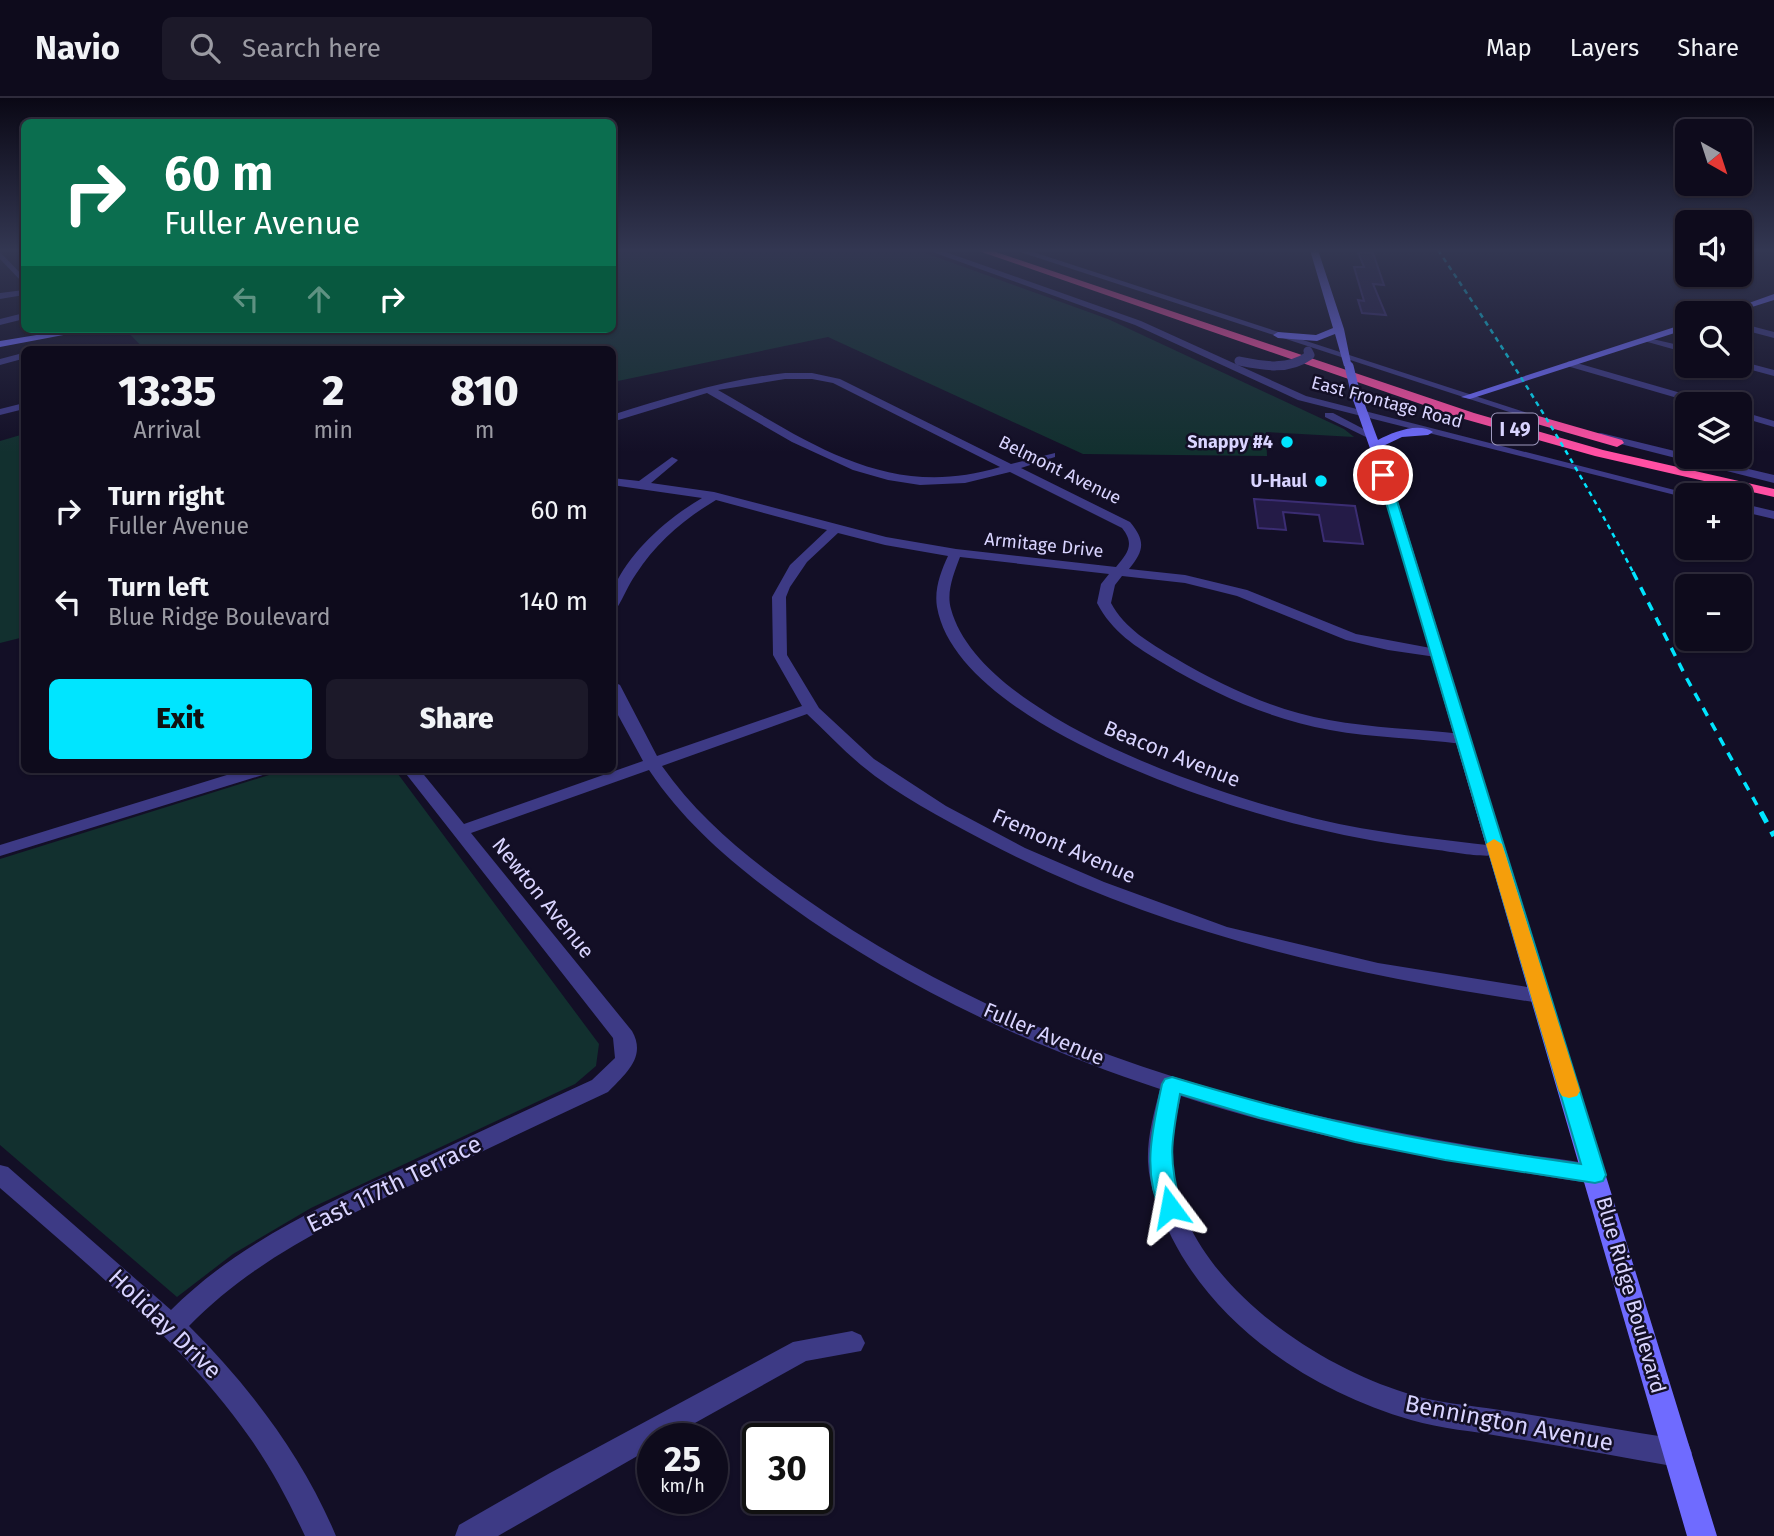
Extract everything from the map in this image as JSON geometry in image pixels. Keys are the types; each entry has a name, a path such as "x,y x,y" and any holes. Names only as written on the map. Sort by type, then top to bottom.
{"highway":[{"name":"I 49","path":"1156,317 1458,420 1632,472 1679,483"},
{"name":"I 49","path":"1177,317 1469,415 1600,453 1774,493"},
{"path":"1183,317 1209,328"},
{"path":"1535,418 1688,464 1774,486"},
{"path":"1752,500 1774,505"}],"main road":[{"name":"Blue Ridge Boulevard","path":"1335,317 1362,415 1595,1175 1702,1536"},
{"path":"1278,335 1317,338 1339,329"},
{"path":"1466,397 1675,330"},
{"path":"9,343 67,333"},
{"path":"1372,441 1401,432 1428,432"}],"street":[{"path":"9,343 0,322 20,317"},
{"name":"East Frontage Road","path":"1121,317 1303,398 1428,432 1675,492"},
{"path":"1223,317 1294,340 1348,362 1535,418 1774,479"},
{"path":"1752,329 1774,335"},
{"path":"1647,339 1675,347"},
{"path":"1199,351 1239,361 1284,365 1306,359 1310,355 1294,340"},
{"path":"0,362 21,354"},
{"path":"1570,364 1675,394"},
{"path":"1752,367 1774,373"},
{"name":"Belmont Avenue","path":"616,418 710,390 791,374 824,376 840,382 1126,525 1135,536 1137,547 1104,592 1104,603 1114,622 1134,639 1180,668 1270,709 1328,724 1462,739"},
{"path":"1267,382 1372,441"},
{"path":"710,390 834,458 896,480 953,481 1051,455"},
{"path":"0,412 21,407"},
{"path":"1752,418 1774,424"},
{"path":"643,484 672,460"},
{"name":"Armitage Drive","path":"616,481 714,496 885,541 956,553 1119,571 1219,586 1304,616 1351,637 1436,653"},
{"path":"616,598 642,556 661,535 714,496"},
{"path":"1752,510 1774,515"},
{"name":"Fremont Avenue","path":"835,528 809,551 791,573 779,596 774,625 778,655 792,683 810,708 851,747 902,787 965,826 1039,864 1125,899 1220,931 1324,959 1414,977 1540,996"},
{"name":"Beacon Avenue","path":"956,553 943,589 944,610 963,649 978,667 1008,692 1045,718 1089,743 1186,786 1313,824 1385,839 1496,851"},
{"name":"Fuller Avenue","path":"616,694 633,733 673,792 733,853 814,916 930,984 1045,1038 1172,1084 1260,1111 1445,1152 1595,1175"},
{"path":"461,831 810,708"},
{"path":"0,851 250,773"},
{"name":"Newton Avenue","path":"413,773 624,1036 626,1060"},
{"name":"East 117th Terrace","path":"173,1325 233,1273 323,1216 600,1086 626,1060"},
{"name":"Bennington Avenue","path":"1172,1084 1160,1144 1161,1171 1170,1207 1182,1237 1206,1274 1261,1330 1324,1372 1407,1406 1678,1453"},
{"name":"Holiday Drive","path":"0,1174 173,1325 217,1372 269,1440 321,1536"},
{"path":"470,1536 560,1483 802,1350 852,1343"}],"green space":[{"path":"616,317 1103,317 1344,429 1354,437 1266,432 1267,456 1083,454 828,337 616,381 616,346 141,346 129,333 616,333"},
{"path":"21,435 21,638 0,643 0,441"},
{"path":"275,773 397,773 599,1044 596,1066 575,1084 311,1208 233,1254 177,1297 0,1145 0,859"}],"building":[{"path":"1254,499 1355,506 1363,544 1324,541 1319,515 1283,512 1286,530 1258,528"}],"railway":[{"path":"1482,317 1589,491 1634,574"},
{"path":"1633,572 1687,679 1762,814"},
{"path":"1761,812 1774,836"}],"slow traffic":[{"path":"1494,844 1569,1091"}],"place":[{"name":"Snappy #4","path":"1287,442"},
{"name":"U-Haul","path":"1321,481"}],"route":[{"path":"1170,1207 1161,1171 1160,1144 1172,1084 1260,1111 1355,1134 1445,1152 1595,1175 1383,475"}]}
